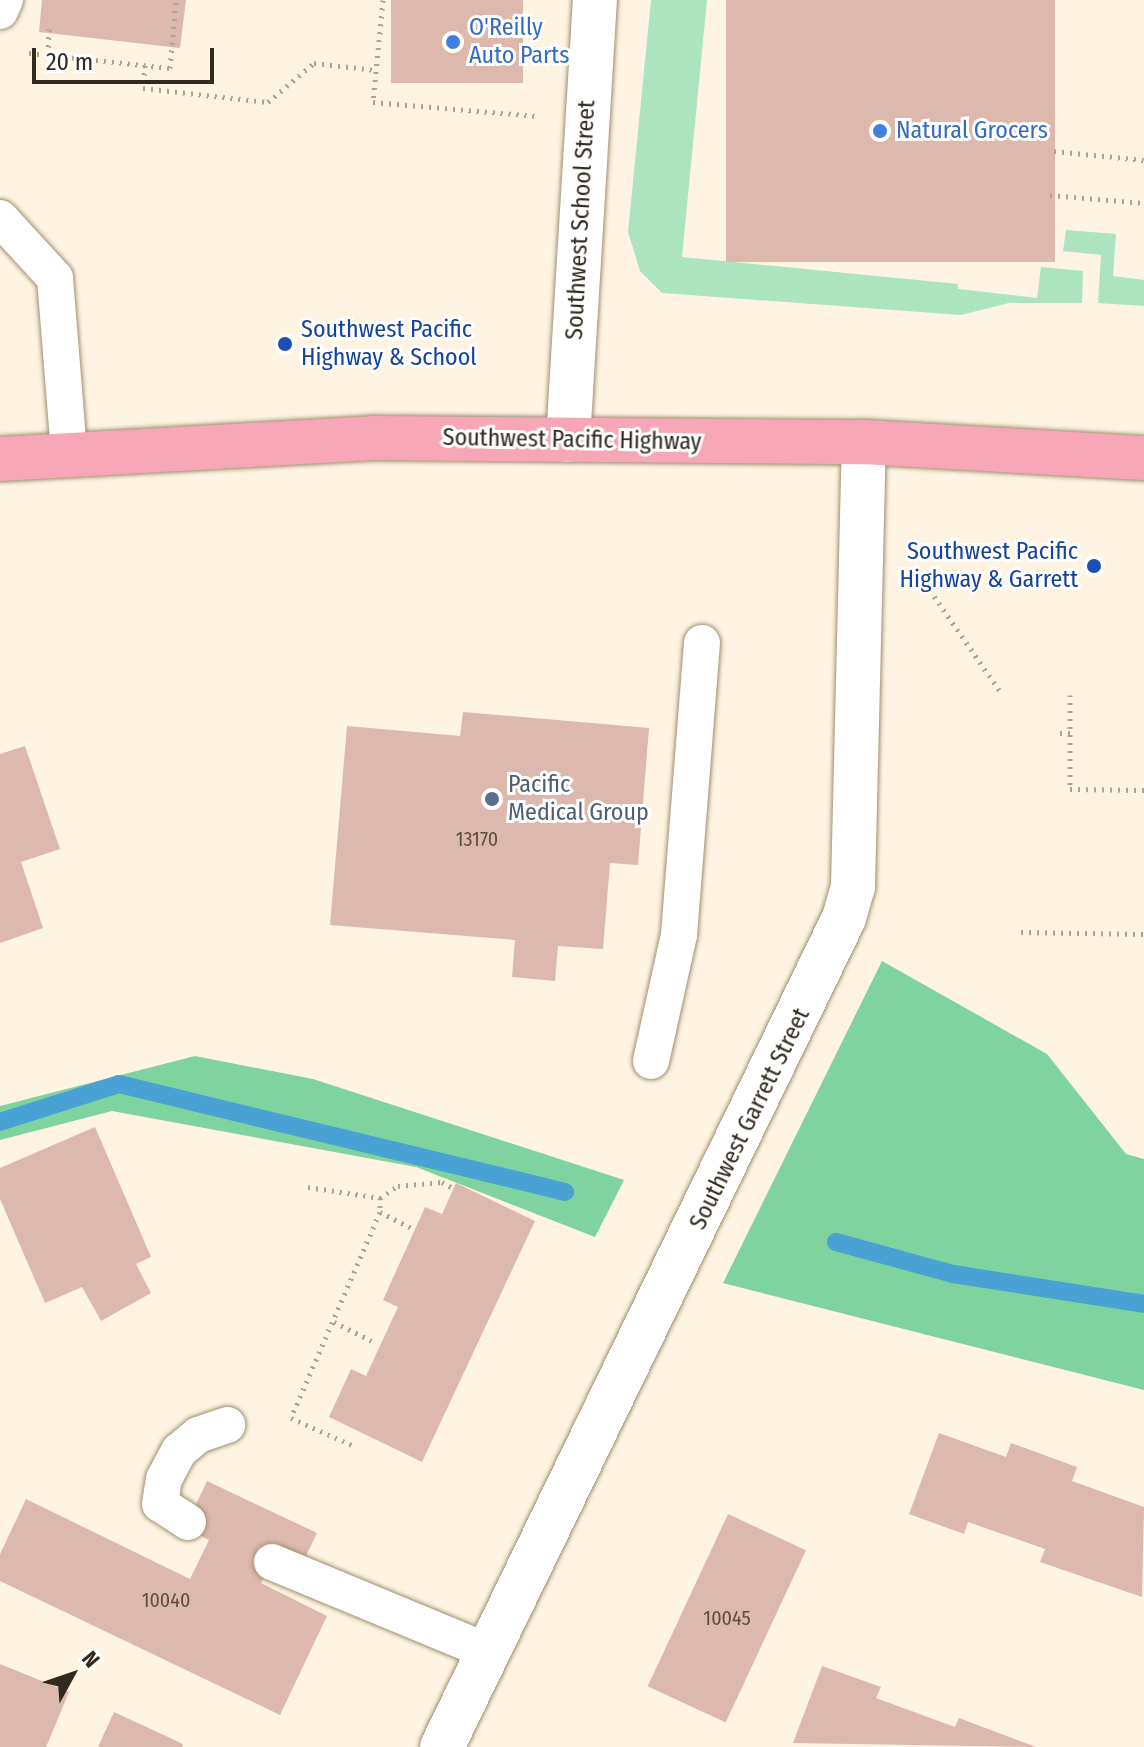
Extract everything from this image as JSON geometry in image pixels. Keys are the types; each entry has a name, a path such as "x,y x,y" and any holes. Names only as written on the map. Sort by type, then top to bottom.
{"highway":[{"name":"Southwest Pacific Highway","path":"0,459 358,438 864,442 1144,458"}],"street":[{"name":"Southwest School Street","path":"568,440 595,0"},
{"name":"Southwest Garrett Street","path":"442,1747 844,918 853,886 864,442"}],"lane":[{"path":"0,11 5,0"},
{"path":"0,218 55,278 69,453"},
{"path":"651,1061 679,935 702,643"},
{"path":"188,1522 160,1504 164,1479 179,1451 198,1435 227,1425"},
{"path":"272,1562 489,1652"}],"path":[{"path":"50,14 48,55 170,68 176,0"},
{"path":"383,0 373,102 587,120"},
{"path":"145,65 143,88 268,102 314,63 376,70"},
{"path":"1054,151 1144,160"},
{"path":"1050,195 1144,203"},
{"path":"915,570 999,690"},
{"path":"1070,695 1070,789 1144,790"},
{"path":"1060,733 1070,733"},
{"path":"1021,932 1144,934"},
{"path":"308,1187 380,1198 398,1186 442,1182 453,1188"},
{"path":"354,1446 291,1418 380,1212 380,1198"},
{"path":"380,1212 412,1228"},
{"path":"334,1322 376,1343"}],"green space":[{"path":"651,0 707,0 682,257 958,284 958,289 1037,298 1041,267 1083,271 1082,303 1009,303 961,315 662,293 640,271 628,232"},
{"path":"1066,230 1116,234 1113,276 1144,280 1144,306 1098,303 1101,255 1063,251"},
{"path":"882,961 1047,1054 1126,1154 1144,1159 1144,1390 723,1283"},
{"path":"195,1056 313,1079 624,1180 595,1237 416,1167 112,1111 0,1140 0,1106"}],"building":[{"path":"42,0 186,0 180,48 39,32"},
{"name":"O'Reilly Auto Parts","path":"391,0 523,0 523,83 391,83"},
{"name":"Natural Grocers","path":"726,0 1055,0 1055,262 726,262"},
{"name":"Pacific Medical Group","path":"463,712 649,728 638,865 610,863 603,949 558,946 555,981 512,977 515,940 330,925 347,726 460,736"},
{"path":"25,746 60,849 21,862 43,928 0,943 0,754"},
{"path":"95,1127 151,1257 136,1264 151,1293 101,1321 82,1287 45,1303 0,1199 0,1168"},
{"path":"456,1183 535,1221 422,1462 329,1417 351,1369 366,1376 398,1307 383,1300 425,1207 442,1214"},
{"path":"939,1433 1006,1457 1011,1443 1077,1467 1072,1481 1144,1507 1142,1597 1040,1562 1045,1549 968,1522 964,1534 909,1514"},
{"path":"207,1481 317,1533 304,1560 272,1562 261,1583 327,1616 280,1715 0,1581 0,1554 26,1499 190,1579 209,1540 185,1528"},
{"path":"728,1514 806,1550 726,1723 648,1686"},
{"path":"0,1664 69,1692 46,1747 0,1747"},
{"path":"822,1666 881,1687 876,1698 955,1727 959,1718 1036,1747 793,1743"},
{"path":"114,1712 183,1744 182,1747 98,1747"}],"waterway":[{"path":"0,1122 119,1084 565,1192"},
{"path":"836,1242 953,1274 1144,1304"}],"place":[{"name":"O'Reilly Auto Parts","path":"453,42"},
{"name":"Natural Grocers","path":"880,131"},
{"name":"Southwest Pacific Highway & School","path":"285,344"},
{"name":"Southwest Pacific Highway & Garrett","path":"1094,566"},
{"name":"Pacific Medical Group","path":"492,799"}]}
